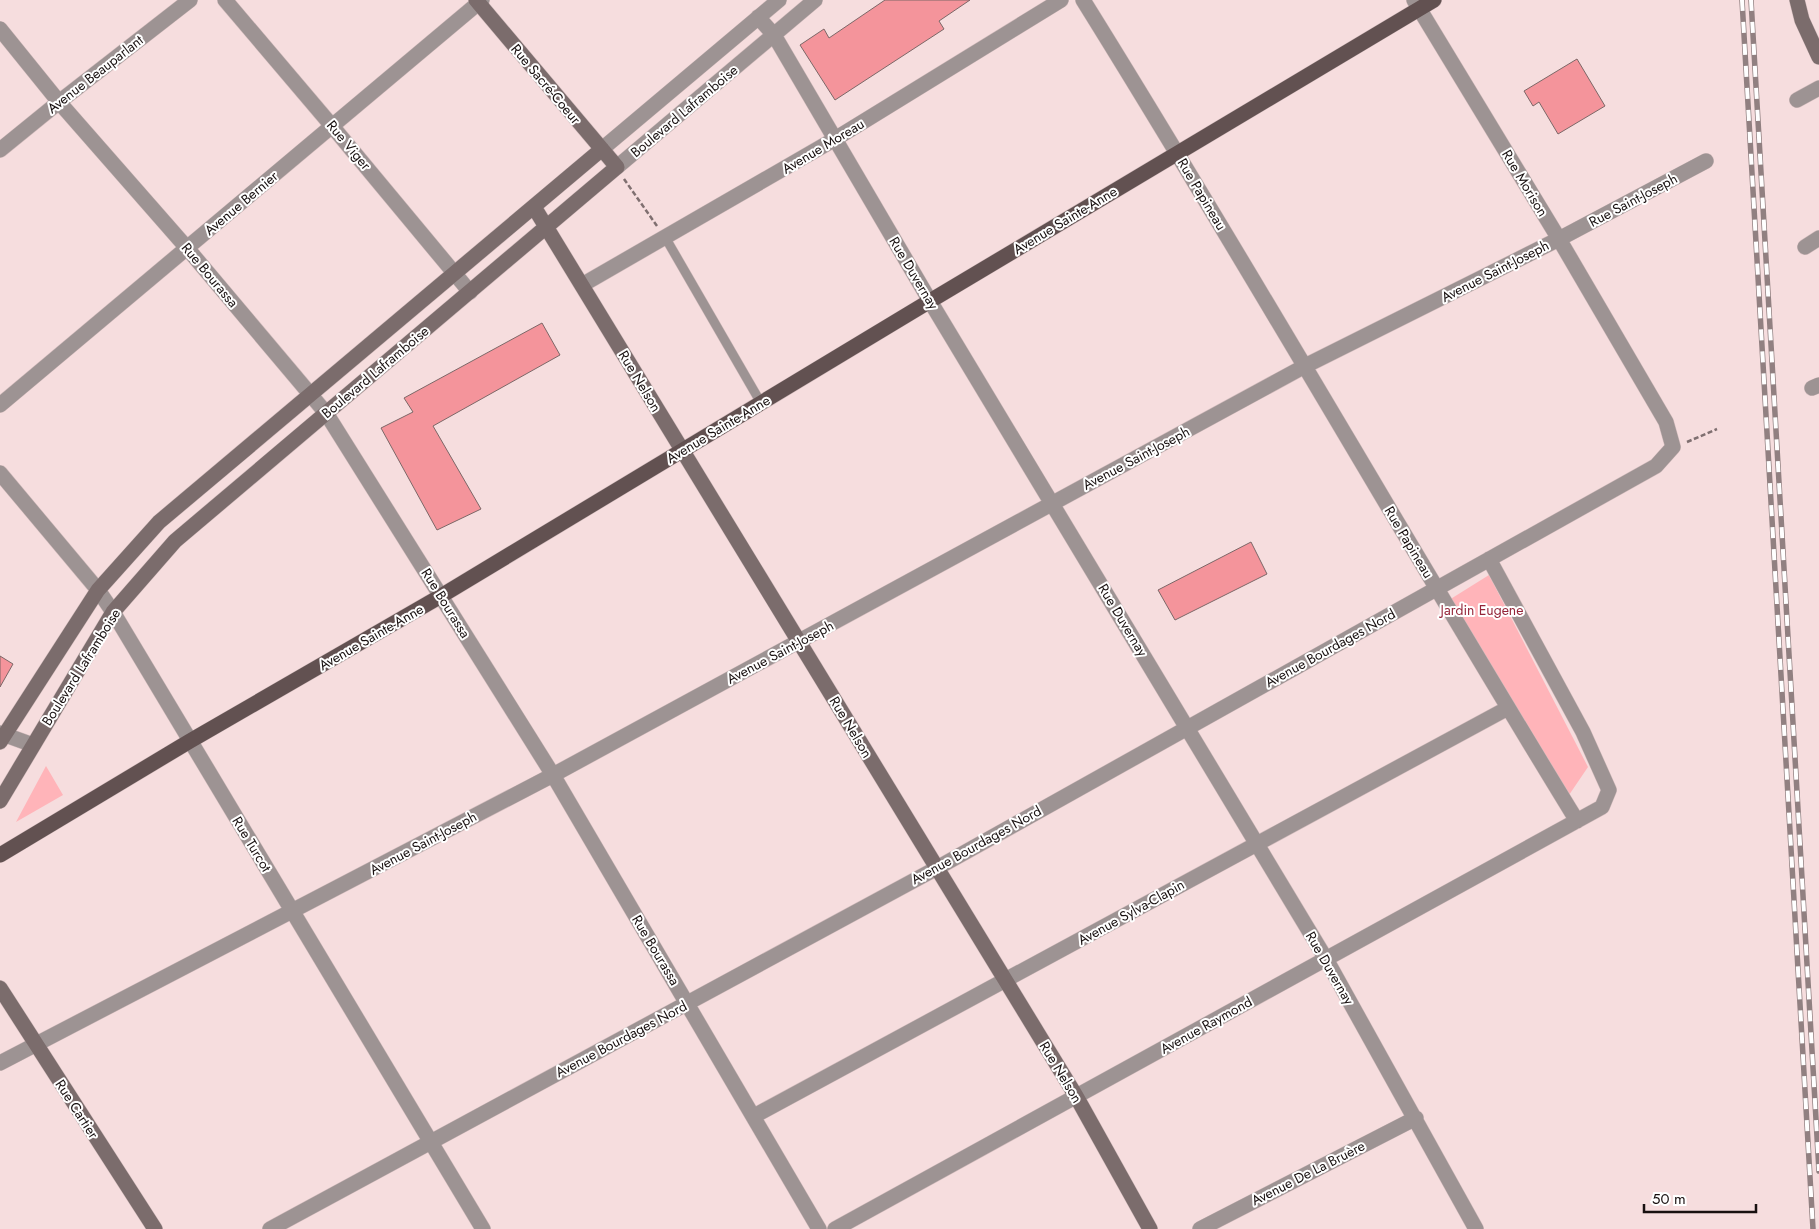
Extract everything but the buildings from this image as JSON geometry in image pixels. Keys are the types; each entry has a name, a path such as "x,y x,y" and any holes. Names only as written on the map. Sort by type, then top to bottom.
{"main road":[{"name":"Avenue Sainte-Anne","path":"0,855 190,741 441,596 1177,153 1417,4 1434,0"}],"street":[{"name":"Avenue Beauparlant","path":"0,150 190,0"},
{"name":"Rue Viger","path":"225,0 470,292"},
{"name":"Boulevard Laframboise","path":"1,737 98,590 159,522 779,0"},
{"name":"Boulevard Laframboise","path":"0,801 113,612 175,540 546,227 620,172 815,0"},
{"name":"Avenue Moreau","path":"582,285 835,139 1061,0"},
{"name":"Rue Papineau","path":"1083,0 1177,153 1508,708 1577,820"},
{"path":"1797,0 1802,20 1819,56"},
{"name":"Avenue Bernier","path":"0,405 479,1"},
{"name":"Rue Sacré-Coeur","path":"479,1 620,172"},
{"name":"Rue Morison","path":"1417,4 1559,239 1666,422 1673,447"},
{"name":"Rue Duvernay","path":"758,18 774,35 930,301 1326,959 1476,1229"},
{"name":"Rue Bourassa","path":"0,29 59,102 187,248 326,413 553,775 819,1229"},
{"path":"1797,100 1819,88"},
{"name":"Rue Saint-Joseph","path":"1559,239 1706,161"},
{"name":"Rue Nelson","path":"534,207 1076,1096 1150,1229"},
{"path":"1805,247 1819,238"},
{"name":"Avenue Saint-Joseph","path":"0,1063 553,775 1305,366 1559,239"},
{"name":"Avenue Bourdages Nord","path":"270,1229 937,868 1656,466 1673,447"},
{"name":"Rue Turcot","path":"0,473 98,590 113,612 484,1229"},
{"path":"1489,559 1583,732 1609,790 1602,806 1577,820"},
{"name":"Avenue Sylva-Clapin","path":"754,1116 1508,708"},
{"path":"1,737 33,746"},
{"name":"Avenue Raymond","path":"835,1229 1577,820"},
{"name":"Rue Cartier","path":"0,988 155,1229"},
{"name":"Avenue De La Bruère","path":"1200,1229 1416,1118"}],"lane":[{"path":"665,237 761,403"}],"path":[{"path":"620,172 665,237"},
{"path":"1673,447 1718,428"}],"green space":[{"name":"Jardin Eugene","path":"1489,575 1588,767 1569,795 1449,600"},
{"path":"46,766 63,795 16,822"}],"railway":[{"path":"1742,0 1813,1229"},
{"path":"1751,0 1819,1171"}]}
